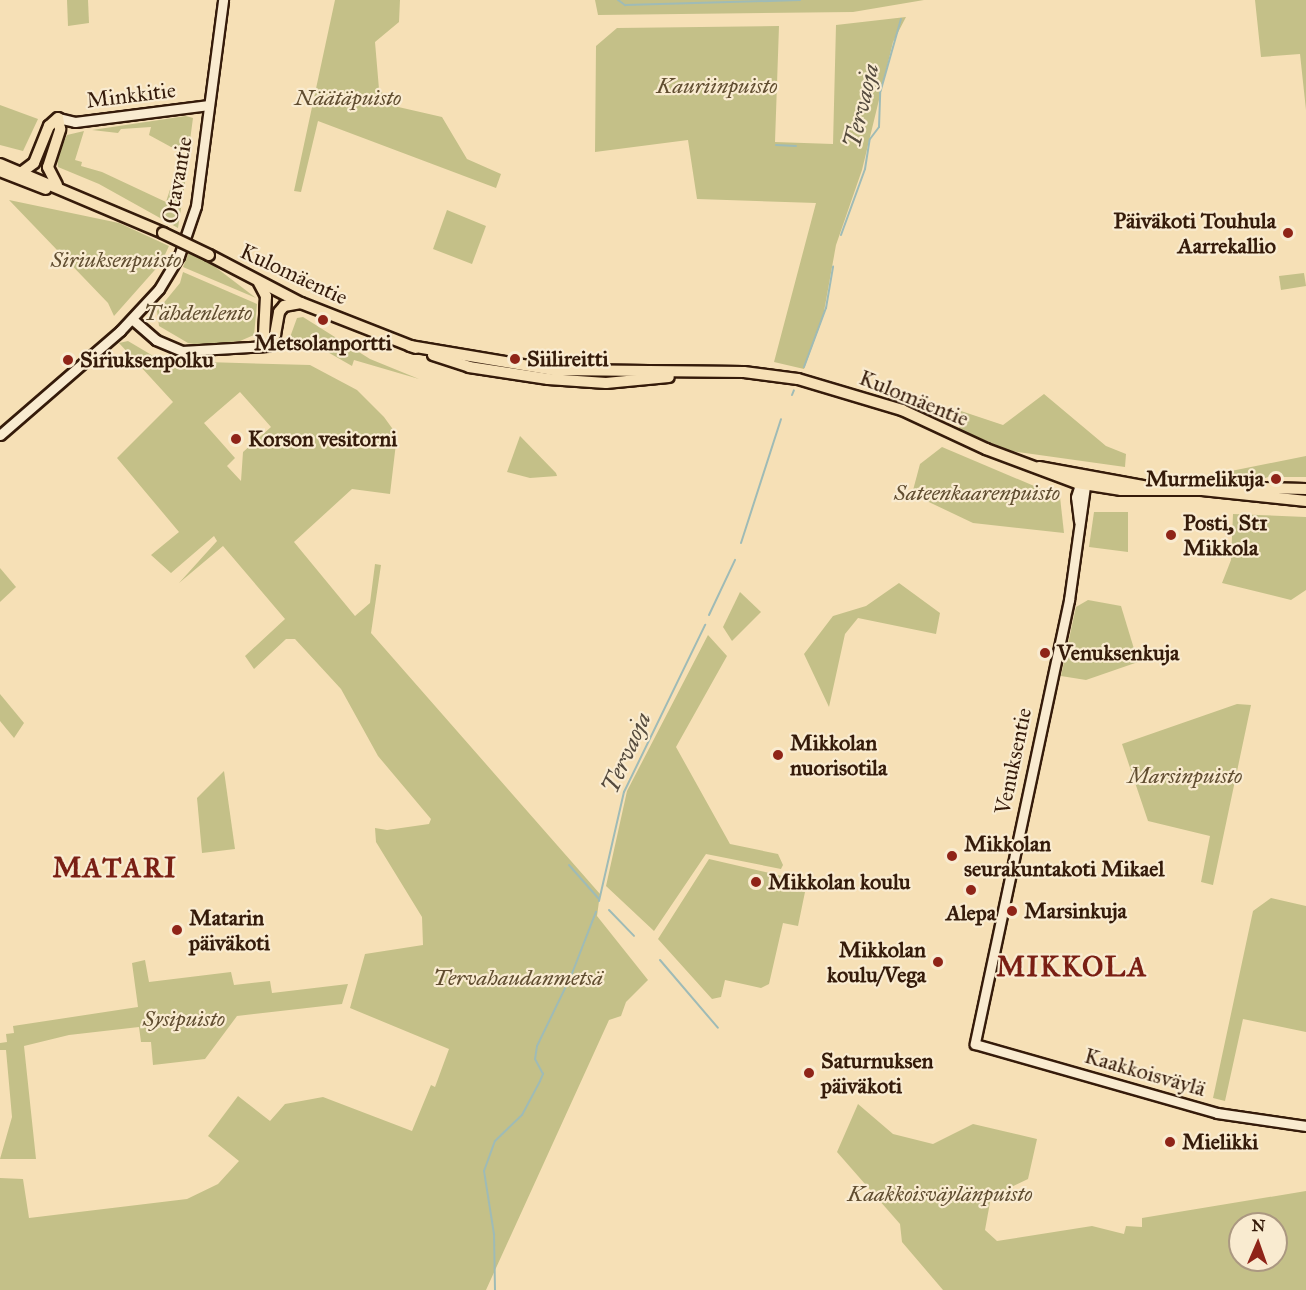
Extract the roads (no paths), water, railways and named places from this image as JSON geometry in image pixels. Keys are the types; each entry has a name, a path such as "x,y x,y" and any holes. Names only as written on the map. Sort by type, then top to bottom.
{"main road":[{"path":"22,172 34,163 49,126 58,118"},
{"path":"57,185 48,167 60,129 58,118"},
{"name":"Kulomäentie","path":"0,164 57,185 410,346 554,370 711,372 780,376 853,392 1027,465 1121,490 1151,488 1202,490 1306,501"},
{"name":"Kulomäentie","path":"0,171 129,218"},
{"name":"Kulomäentie","path":"209,255 301,303 364,326"},
{"path":"258,281 266,296 264,333 267,346"},
{"path":"267,346 275,335 279,312 284,306 301,303"},
{"name":"Kulomäentie","path":"1202,490 1220,487 1306,489"}],"street":[{"name":"Otavantie","path":"0,435 132,319 167,278 187,236 196,206 223,0"},
{"name":"Minkkitie","path":"58,118 75,122 209,105"},
{"path":"132,319 156,340 182,351 267,346"},
{"name":"Venuksentie","path":"975,1044 1069,600 1083,480"},
{"name":"Kaakkoisväylä","path":"975,1044 1217,1113 1306,1126"}],"waterway":[{"path":"618,0 625,5 800,0"},
{"name":"Tervaoja","path":"841,235 865,169 870,139 879,127 880,93 901,19"},
{"path":"776,145 796,146"},
{"name":"Tervaoja","path":"804,367 826,308 833,267"},
{"path":"792,395 794,390"},
{"name":"Tervaoja","path":"741,543 781,419"},
{"name":"Tervaoja","path":"709,615 735,560"},
{"name":"Tervaoja","path":"599,901 624,792 705,625"},
{"path":"569,865 599,899"},
{"path":"609,910 634,936"},
{"name":"Tervaoja","path":"495,1290 494,1234 484,1171 495,1141 522,1115 540,1081 543,1074 535,1059 537,1046 571,976 596,912"},
{"path":"660,960 718,1028"}],"place":[{"name":"Päiväkoti Touhula Aarrekallio","path":"1288,233"},
{"name":"Metsolanportti","path":"323,320"},
{"name":"Siilireitti","path":"515,359"},
{"name":"Siriuksenpolku","path":"68,360"},
{"name":"Korson vesitorni","path":"236,439"},
{"name":"Murmelikuja","path":"1276,479"},
{"name":"Posti, St1 Mikkola","path":"1171,535"},
{"name":"Venuksenkuja","path":"1045,653"},
{"name":"Mikkolan nuorisotila","path":"778,755"},
{"name":"Mikkolan seurakuntakoti Mikael","path":"952,856"},
{"name":"Mikkolan koulu","path":"756,882"},
{"name":"Alepa","path":"971,890"},
{"name":"Marsinkuja","path":"1012,911"},
{"name":"Matarin päiväkoti","path":"177,930"},
{"name":"Mikkolan koulu/Vega","path":"938,962"},
{"name":"Saturnuksen päiväkoti","path":"809,1073"},
{"name":"Mielikki","path":"1170,1142"}],"district":[{"name":"MATARI","path":"115,868"},
{"name":"MIKKOLA","path":"1072,967"}],"park label":[{"name":"Kauriinpuisto","path":"717,86"},
{"name":"Näätäpuisto","path":"348,98"},
{"name":"Siriuksenpuisto","path":"116,260"},
{"name":"Tähdenlento","path":"198,313"},
{"name":"Sateenkaarenpuisto","path":"977,493"},
{"name":"Marsinpuisto","path":"1185,776"},
{"name":"Tervahaudanmetsä","path":"518,978"},
{"name":"Sysipuisto","path":"184,1019"},
{"name":"Kaakkoisväylänpuisto","path":"940,1194"}]}
